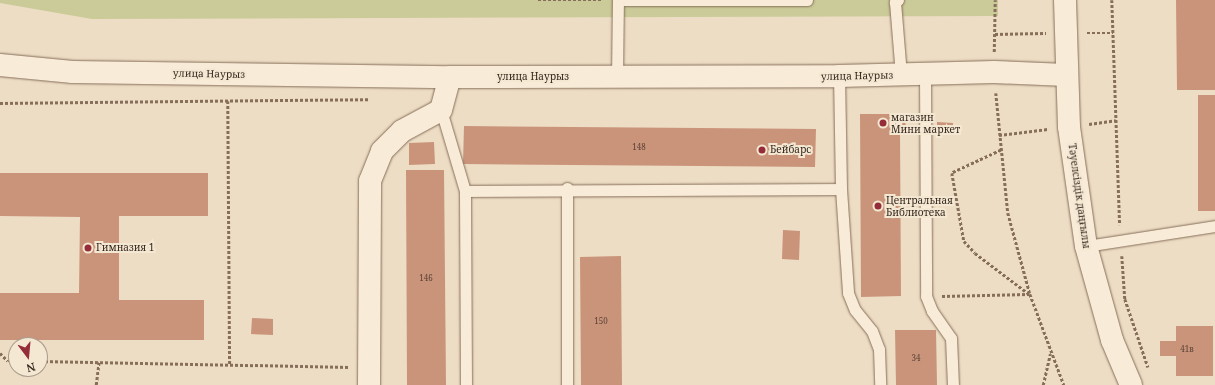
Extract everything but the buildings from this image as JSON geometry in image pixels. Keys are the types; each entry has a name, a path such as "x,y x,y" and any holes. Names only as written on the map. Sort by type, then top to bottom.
{"street":[{"name":"Тәуелсіздік даңғылы","path":"1064,0 1066,75 1074,174 1086,246 1112,340 1131,385"},
{"name":"улица Наурыз","path":"0,65 73,72 450,77 840,76 925,75 994,72 1066,75"},
{"path":"369,376 370,181 382,151 402,131 441,110 450,77"}],"lane":[{"path":"617,77 618,0 807,0"},
{"path":"898,0 895,2 901,75"},
{"path":"925,75 926,296 932,311 951,338 953,385"},
{"path":"840,76 842,189 848,294 854,310 872,331 879,349 880,385"},
{"path":"441,110 465,191 466,385"},
{"path":"465,191 567,188 842,189"},
{"path":"567,188 567,385"},
{"path":"1086,246 1215,226"}],"path":[{"path":"538,0 618,0"},
{"path":"995,0 994,72 1008,213 1030,294 1050,353 1064,385"},
{"path":"1112,0 1121,241 1125,299 1149,371"},
{"path":"228,101 230,365"},
{"path":"1001,150 952,173 964,241 975,253 1030,294"},
{"path":"926,296 1030,294"},
{"path":"0,353 8,361"},
{"path":"1043,385 1050,353"},
{"path":"48,361 230,365 369,376"},
{"path":"96,385 99,362"}],"green space":[{"path":"0,0 998,0 998,16 92,19 0,3"}],"place":[{"name":"магазин Мини маркет","path":"883,123"},
{"name":"Бейбарс","path":"762,150"},
{"name":"Центральная Библиотека","path":"878,206"},
{"name":"Гимназия 1","path":"88,248"}]}
